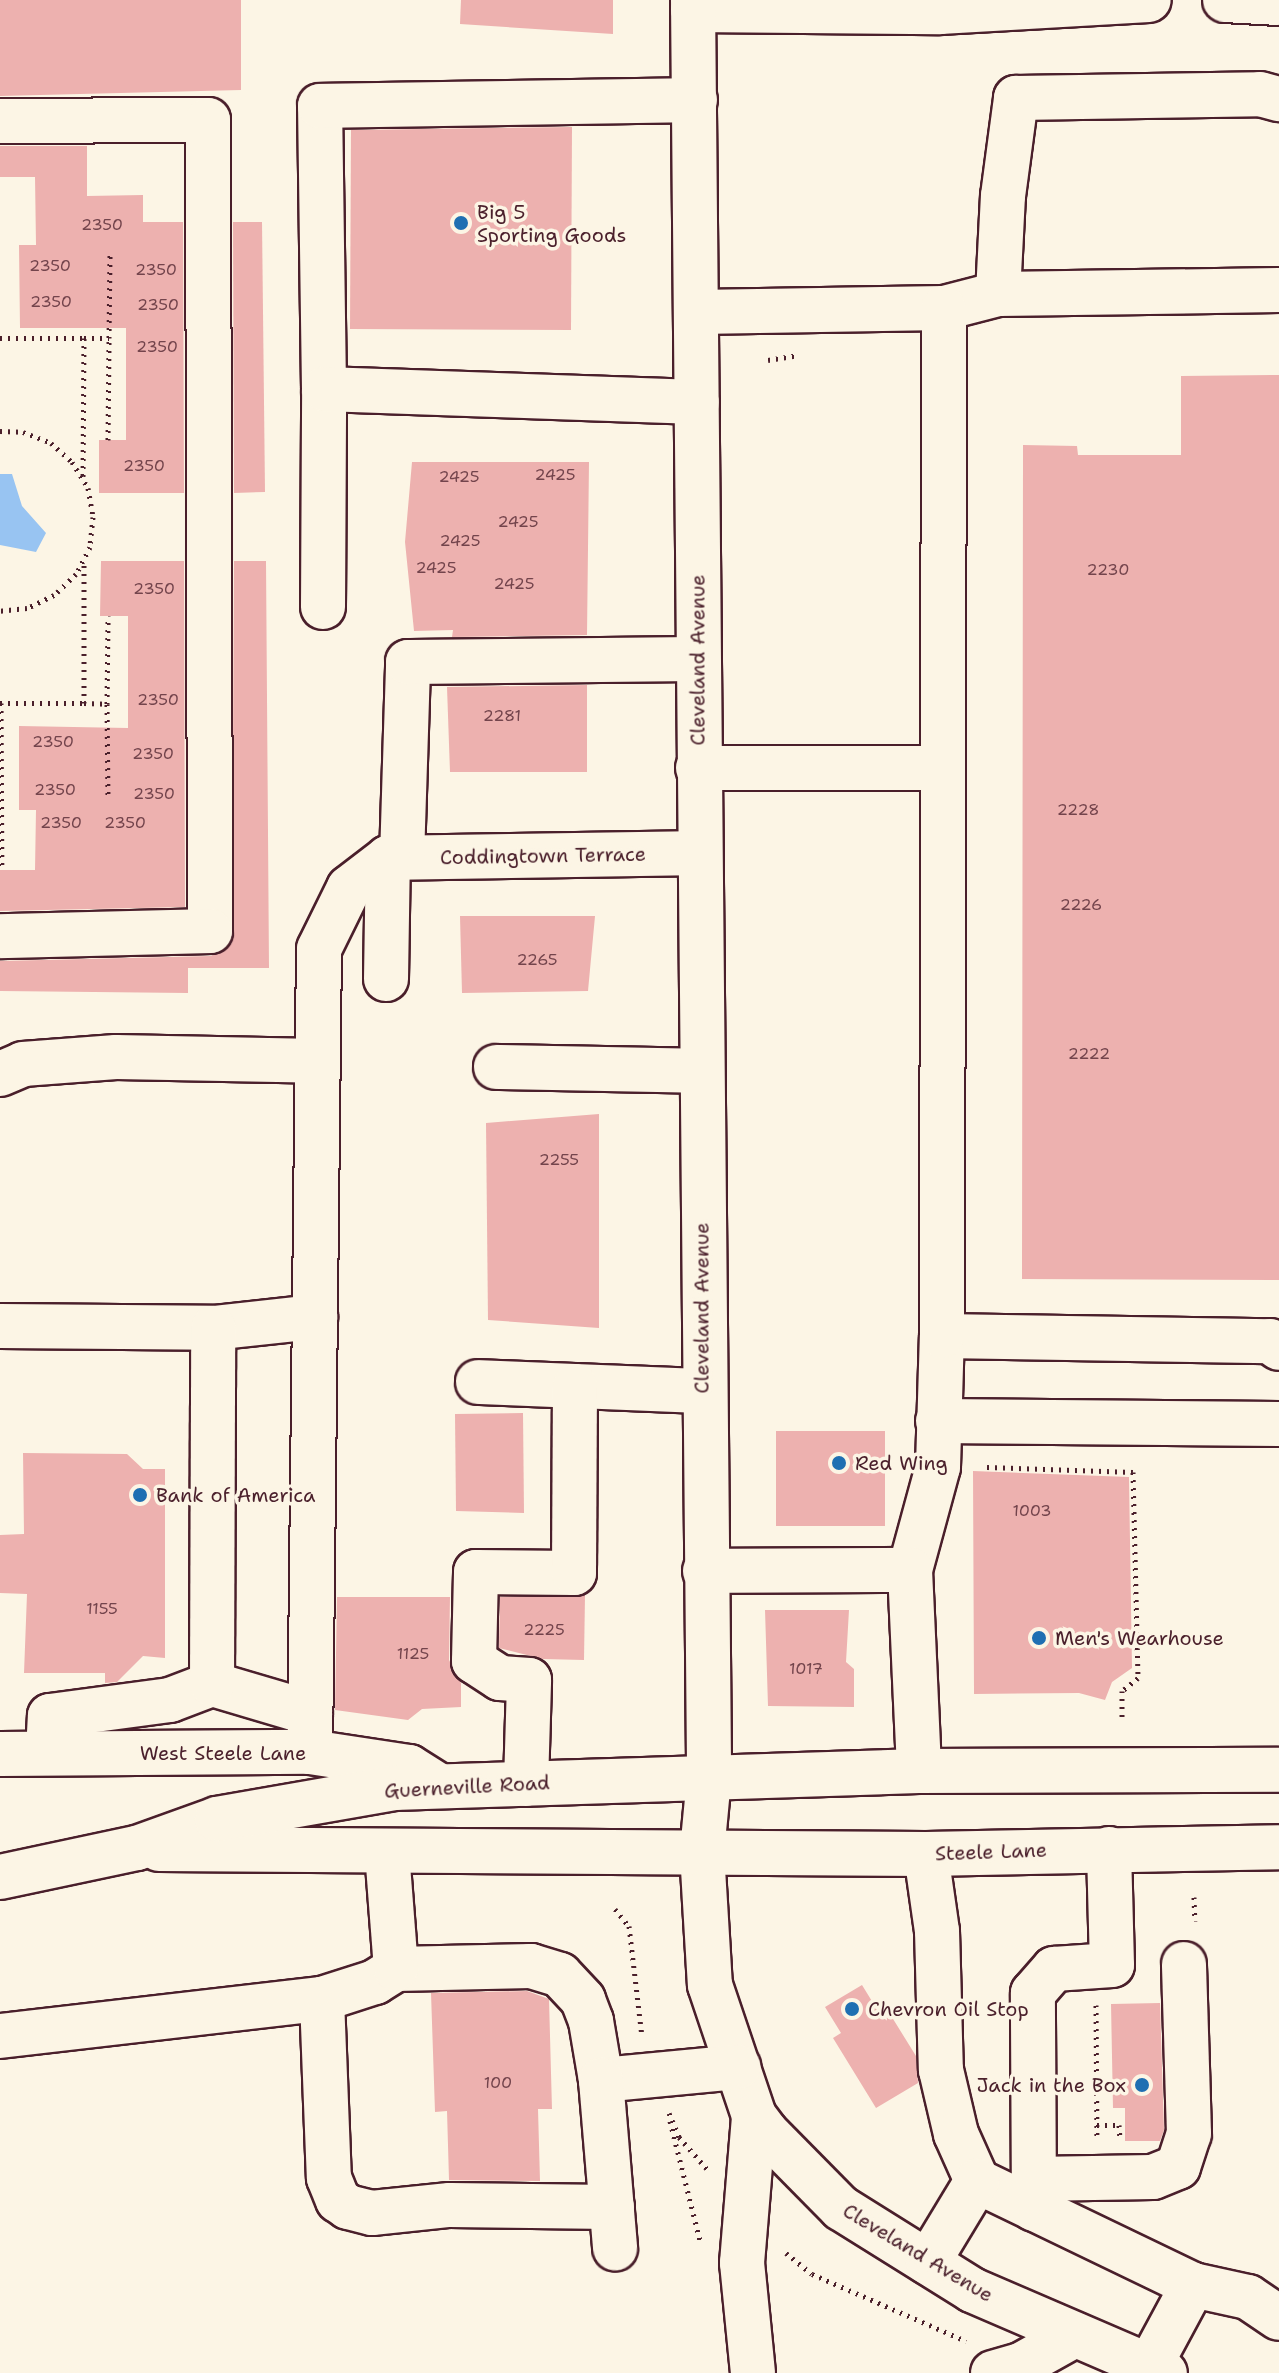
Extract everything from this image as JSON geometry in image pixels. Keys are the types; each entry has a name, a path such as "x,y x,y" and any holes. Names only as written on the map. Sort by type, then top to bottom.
{"main road":[{"path":"693,5 940,12 1149,0"},
{"path":"1225,0 1279,3"},
{"name":"Cleveland Avenue","path":"693,5 698,853 709,1778 702,1852 710,1985 754,2116 841,2208 972,2290 1158,2369"},
{"path":"998,294 1003,196 1016,98 1260,94 1279,99"},
{"path":"323,607 320,106 695,100"},
{"path":"0,121 208,120 210,931 0,936"},
{"path":"697,312 944,308 998,294 1279,290"},
{"path":"919,1771 910,1570 938,1467 942,1336 940,768 944,308"},
{"path":"324,389 697,402"},
{"path":"386,979 408,662 698,659"},
{"path":"698,768 940,768"},
{"name":"Coddingtown Terrace","path":"395,858 698,853"},
{"path":"48,1752 50,1716 170,1700 212,1684 310,1732 319,949 349,888 395,858"},
{"path":"0,1074 23,1064 116,1057 318,1061"},
{"path":"496,1067 701,1071"},
{"path":"0,1326 213,1328 315,1317"},
{"path":"212,1684 213,1328"},
{"path":"942,1336 1270,1341 1279,1348"},
{"path":"478,1382 703,1391"},
{"path":"526,1784 529,1680 500,1678 474,1661 476,1572 574,1573 575,1386"},
{"path":"938,1421 1279,1424"},
{"path":"705,1571 910,1570"},
{"name":"West Steele Lane","path":"0,1754 310,1732 409,1767 439,1786"},
{"path":"709,1778 919,1771 1279,1770"},
{"name":"Guerneville Road","path":"0,1877 137,1848 217,1819 394,1788 709,1778"},
{"name":"Steele Lane","path":"702,1852 926,1854 1279,1847"},
{"name":"Guerneville Road","path":"137,1848 387,1853 702,1852"},
{"path":"1034,2194 1033,1993 1054,1969 1112,1965 1109,1849"},
{"path":"387,1853 396,1969"},
{"path":"926,1854 937,1931 941,2070 956,2134 977,2181"},
{"path":"1034,2194 1153,2177 1178,2167 1189,2134 1184,1964"},
{"path":"0,2036 322,1999 396,1969 531,1966 560,1975 583,2000 601,2080 613,2228 465,2204 372,2213 338,2200 329,2178 322,1999"},
{"path":"601,2080 738,2067"},
{"path":"753,2373 742,2263 754,2116"},
{"path":"977,2181 1034,2194 1193,2285 1248,2297 1279,2318"},
{"path":"928,2262 977,2181"},
{"path":"1158,2369 1193,2285"},
{"path":"993,2373 1021,2365 1075,2335"}],"path":[{"path":"108,440 110,255"},
{"path":"0,338 109,338"},
{"path":"84,338 83,481 93,517 84,558 84,703"},
{"path":"768,360 802,354"},
{"path":"0,431 23,432 51,443 83,481"},
{"path":"0,611 27,608 54,595 84,558"},
{"path":"108,616 108,799"},
{"path":"2,870 1,703 107,704"},
{"path":"978,1466 1133,1472 1138,1678 1122,1691 1122,1720"},
{"path":"1194,1897 1195,1921"},
{"path":"1096,1989 1097,2150"},
{"path":"664,2101 702,2250"}],"water":[{"path":"0,474 12,474 22,506 46,533 36,552 0,545"}],"building":[{"path":"0,0 241,0 241,90 0,96"},
{"path":"461,0 613,0 613,34 460,24"},
{"name":"Big 5 Sporting Goods","path":"572,127 571,330 350,329 351,130"},
{"path":"0,146 87,146 87,196 143,195 143,222 183,222 184,493 99,493 99,440 126,440 126,328 20,328 19,245 36,245 35,177 0,177"},
{"path":"233,222 262,222 265,492 234,493"},
{"path":"1279,375 1279,1280 1022,1279 1023,445 1077,446 1078,455 1181,455 1181,376"},
{"path":"412,462 589,462 587,635 452,637 453,630 414,631 405,542"},
{"path":"101,561 184,561 185,907 0,911 0,870 35,870 36,810 19,810 19,726 128,728 128,616 100,616"},
{"path":"234,561 266,561 269,968 188,968 188,993 0,991 0,961 211,956 232,943"},
{"path":"587,685 587,772 450,772 447,687"},
{"path":"460,916 595,916 588,991 462,993"},
{"path":"599,1114 599,1328 488,1320 486,1123"},
{"path":"523,1413 524,1513 456,1511 455,1414"},
{"path":"776,1431 885,1431 885,1526 776,1526"},
{"path":"23,1453 127,1454 143,1469 165,1469 165,1658 143,1656 117,1682 105,1683 105,1673 24,1673 27,1594 0,1593 0,1535 24,1534"},
{"path":"973,1471 1129,1477 1132,1668 1112,1682 1105,1700 1079,1693 974,1694"},
{"path":"585,1595 584,1660 543,1659 499,1648 500,1597"},
{"path":"337,1597 450,1597 449,1660 461,1683 461,1707 422,1709 408,1720 335,1710"},
{"path":"765,1610 849,1610 846,1662 854,1669 854,1707 768,1706"},
{"path":"862,1985 878,2011 885,2006 916,2056 918,2083 876,2108 833,2038 841,2033 825,2007"},
{"path":"527,1991 549,1999 552,2109 538,2109 540,2181 449,2180 447,2111 435,2112 431,1993"},
{"name":"Jack in the Box","path":"1160,2003 1164,2130 1160,2141 1125,2141 1125,2108 1113,2108 1111,2004"}],"place":[{"name":"Big 5 Sporting Goods","path":"461,223"},
{"name":"Red Wing","path":"839,1463"},
{"name":"Bank of America","path":"140,1495"},
{"name":"Men's Wearhouse","path":"1039,1638"},
{"name":"Chevron Oil Stop","path":"852,2009"},
{"name":"Jack in the Box","path":"1142,2085"}]}
